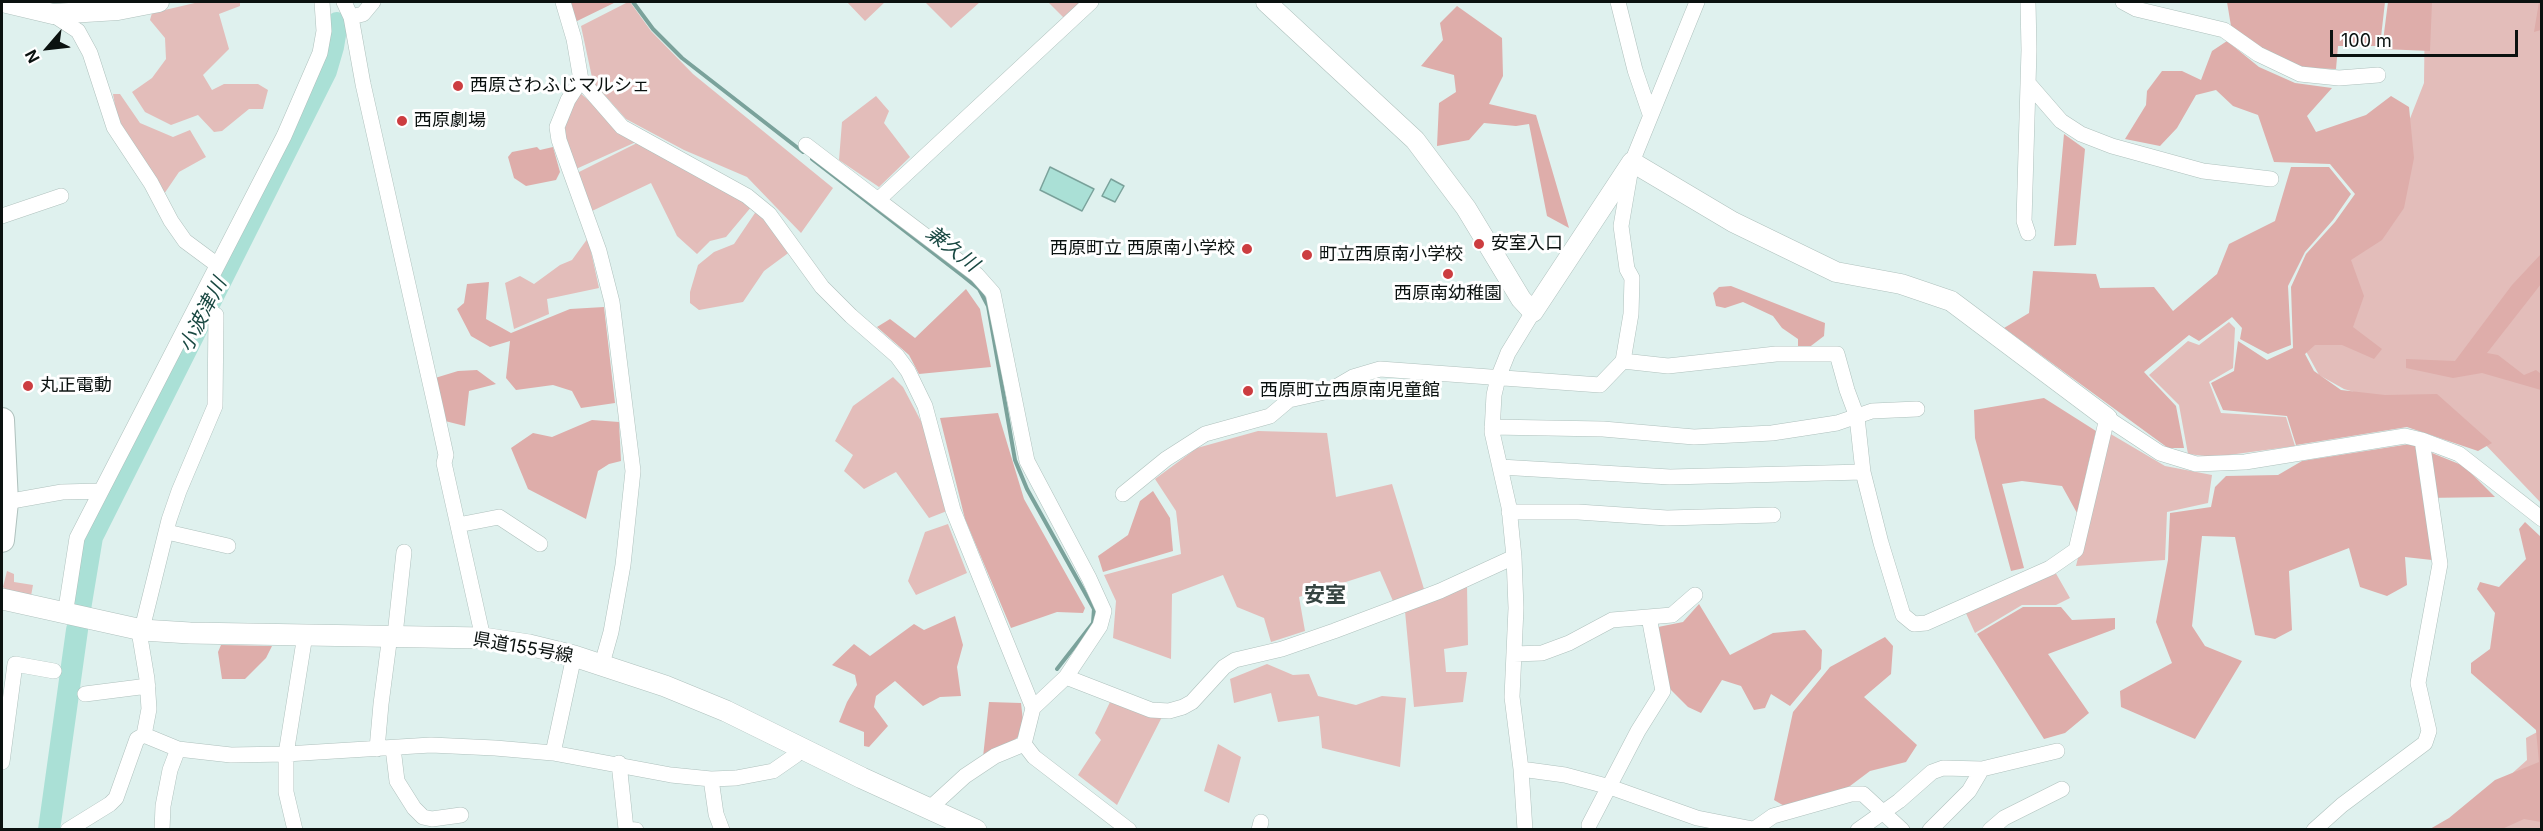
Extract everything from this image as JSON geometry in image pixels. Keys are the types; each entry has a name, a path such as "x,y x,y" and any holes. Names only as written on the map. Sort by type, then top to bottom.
{"main road":[{"path":"2,420 6,502 2,537"},
{"name":"県道155号線","path":"2,599 65,615 142,630 190,633 483,638 530,645 602,664 726,711 976,830"}],"street":[{"path":"2,2 52,15 118,10 159,2"},
{"path":"35,2 78,31 90,53 114,127 151,183 171,221 185,241 216,264"},
{"path":"65,615 77,538 216,264 284,136 320,53 324,30 322,2"},
{"path":"344,2 351,17 349,44 436,409 446,455 444,463 483,638"},
{"path":"351,17 363,14 374,2"},
{"path":"562,2 574,39 581,80 622,127 747,196 769,214 822,287 850,316 897,356 908,371 925,406 953,510 1033,708"},
{"path":"878,200 1091,2"},
{"path":"1266,2 1415,140 1466,208 1521,299 1533,312"},
{"path":"1618,2 1635,70 1650,114"},
{"path":"1123,494 1166,459 1205,434 1270,416 1289,400 1329,391 1353,377 1380,369 1600,385 1623,361 1631,314 1632,278 1627,269 1622,226 1632,162 1697,2"},
{"path":"2028,2 2024,221 2028,233"},
{"path":"2123,2 2136,9 2224,30 2258,54 2300,74 2339,78 2378,75"},
{"path":"581,80 568,100 557,127 559,140 599,251 612,302 633,471 623,565 611,632 602,664"},
{"path":"2028,83 2061,121 2081,134 2112,146 2203,171 2271,178"},
{"path":"806,145 977,274 993,293 1027,461 1104,611 1100,626 1066,676 1033,708 1024,744"},
{"path":"1525,830 1521,769 1512,697 1516,608 1514,557 1509,512 1492,427 1494,395 1508,353 1632,162"},
{"path":"1632,162 1733,222 1836,272 1901,284 1952,301 2107,418 2160,453 2196,464 2245,462 2405,436 2459,454 2541,519"},
{"path":"2,216 61,196"},
{"path":"68,830 84,825 116,798 137,739 144,735 149,709 148,686 140,638 179,491 215,406 216,315"},
{"path":"1623,361 1668,366 1776,354 1837,354 1846,390 1857,417 1863,472 1881,543 1903,615 1914,624 1926,623 2050,567 2076,550 2107,418"},
{"path":"1492,427 1603,429 1694,437 1772,432 1837,423 1872,411 1917,409"},
{"path":"2314,830 2342,805 2425,743 2429,731 2418,683 2440,564 2422,440"},
{"path":"1500,467 1670,477 1863,472"},
{"path":"6,502 62,492 100,491"},
{"path":"1509,512 1578,512 1667,518 1773,515"},
{"path":"458,525 499,517 540,544"},
{"path":"167,532 228,546"},
{"path":"404,552 381,704 385,748 397,781 414,808 423,817 432,819 460,815"},
{"path":"1066,676 1151,710 1169,711 1192,702 1224,668 1235,660 1282,649 1344,627 1440,591 1514,557"},
{"path":"1514,654 1542,653 1569,643 1611,620 1672,615 1695,595"},
{"path":"1589,825 1638,730 1663,691 1649,617"},
{"path":"295,830 286,792 286,754 305,635"},
{"path":"553,753 574,656"},
{"path":"2,762 15,664 54,670"},
{"path":"85,694 148,686"},
{"path":"144,735 178,748 231,755 451,746 553,753 619,763 671,775 711,779 736,778 773,771 796,755 801,748"},
{"path":"930,808 966,776 995,756 1024,744"},
{"path":"1024,744 1035,757 1129,830"},
{"path":"162,830 163,806 170,770 178,748"},
{"path":"1858,830 1932,772 1943,768 1982,769 2057,751"},
{"path":"619,763 626,829 636,830"},
{"path":"1521,769 1565,775 1610,787 1697,818 1756,829 1773,816 1851,794 1863,794 1902,830"},
{"path":"1930,830 1969,791 1982,769"},
{"path":"711,779 716,814 722,830"},
{"path":"1990,830 2004,818 2062,789"}],"shaded area":[{"path":"199,2 240,2 240,6 219,14 229,49 203,75 212,90 224,84 258,84 268,90 263,109 249,109 222,131 214,132 198,115 171,125 145,112 132,92 152,78 166,59 165,38 150,20 152,13"},
{"path":"568,2 616,2 573,23"},
{"path":"628,2 651,31 693,74 833,188 801,233 747,177 684,150 626,119 593,82 581,26"},
{"path":"847,2 885,2 865,21"},
{"path":"925,2 980,2 951,28"},
{"path":"1048,2 1081,2 1064,18"},
{"path":"2227,2 2385,2 2380,46 2338,46 2336,69 2302,68 2257,49 2231,26"},
{"path":"2388,2 2432,2 2430,51 2382,49"},
{"path":"2425,2 2541,2 2541,503 2481,440 2381,400 2344,389 2319,375 2302,344 2398,149 2424,83"},
{"path":"2539,2 2541,2 2541,30 2534,32"},
{"path":"1457,6 1502,38 1503,76 1489,104 1536,115 1569,228 1547,216 1529,124 1516,126 1484,123 1469,140 1437,146 1439,103 1456,92 1454,75 1421,66 1443,40 1440,23"},
{"path":"2227,41 2259,67 2295,83 2332,88 2307,116 2316,132 2366,115 2391,96 2409,107 2414,158 2404,208 2382,240 2351,260 2364,296 2353,327 2382,349 2374,359 2342,345 2315,345 2305,354 2314,371 2341,390 2385,395 2437,394 2492,443 2478,451 2407,427 2296,445 2287,416 2223,410 2211,383 2234,371 2238,341 2267,360 2293,348 2291,287 2306,254 2335,222 2355,194 2330,164 2274,162 2258,115 2233,106 2216,90 2196,95 2177,128 2160,146 2125,139 2146,105 2147,91 2162,71 2182,71 2201,80 2212,51"},
{"path":"579,92 636,142 576,169 566,141 565,128 569,110"},
{"path":"113,94 120,94 140,123 173,137 190,130 206,157 179,172 164,194 118,122"},
{"path":"876,96 889,111 884,123 910,157 879,187 839,160 842,122"},
{"path":"2064,134 2085,149 2076,245 2054,246"},
{"path":"637,143 752,206 726,237 710,241 697,254 677,236 651,183 592,211 577,173"},
{"path":"537,147 540,150 553,147 560,172 556,180 526,186 514,178 508,157 512,152"},
{"path":"1050,167 1094,189 1082,211 1040,190"},
{"path":"2291,167 2329,167 2351,194 2333,220 2305,252 2288,286 2291,345 2268,354 2240,339 2242,328 2232,317 2199,341 2189,335 2144,372 2176,406 2184,448 2168,448 2004,328 2029,313 2033,271 2096,274 2100,288 2154,287 2173,311 2217,274 2229,244 2275,221"},
{"path":"1111,179 1124,186 1115,202 1102,196"},
{"path":"757,210 791,251 764,271 743,302 699,310 690,303 690,292 698,265 714,252 734,244"},
{"path":"588,238 599,288 547,299 549,314 514,329 505,283 520,276 534,284 560,265 572,260"},
{"path":"2541,254 2541,284 2487,353 2498,355 2524,375 2536,370 2541,374 2541,390 2482,373 2453,378 2406,368 2406,359 2455,361 2512,285"},
{"path":"489,282 486,319 511,333 570,309 604,307 615,403 581,408 572,391 553,385 516,390 506,378 510,341 490,347 471,336 457,309 464,303 467,284"},
{"path":"1731,286 1825,323 1824,336 1803,352 1798,350 1798,339 1782,328 1773,316 1743,302 1725,308 1716,306 1713,293 1719,287"},
{"path":"966,289 980,309 991,367 919,374 909,355 877,327 890,319 915,338"},
{"path":"2229,322 2235,328 2233,368 2209,382 2221,413 2286,417 2295,446 2214,457 2188,454 2179,405 2149,375 2188,341 2199,345"},
{"path":"477,370 496,384 469,391 465,426 445,421 435,378 458,371"},
{"path":"893,377 903,387 923,425 947,511 929,518 896,472 864,489 844,471 853,455 835,441 853,406"},
{"path":"2044,398 2096,431 2077,513 2062,486 2022,481 2002,484 2024,568 2011,571 1975,438 1974,410"},
{"path":"998,413 1024,499 1085,608 1083,613 1057,612 1011,628 965,519 940,418"},
{"path":"592,420 619,422 621,461 609,464 598,471 586,519 528,489 511,448 533,433 552,437"},
{"path":"1258,431 1327,433 1336,497 1392,484 1424,589 1393,601 1380,571 1299,597 1305,631 1271,642 1264,618 1237,607 1223,575 1172,594 1171,659 1113,638 1116,601 1104,575 1181,554 1176,511 1155,479 1197,448"},
{"path":"2109,433 2165,466 2212,475 2208,503 2167,512 2165,560 2076,566"},
{"path":"2410,444 2464,466 2495,497 2424,498 2432,560 2405,557 2407,585 2387,596 2360,587 2349,548 2289,571 2292,630 2275,639 2255,635 2235,537 2202,536 2192,626 2205,646 2242,661 2195,739 2121,707 2120,691 2172,663 2156,622 2168,560 2170,513 2211,507 2215,487 2226,476 2278,475 2302,461"},
{"path":"1153,491 1170,518 1173,551 1103,572 1098,556 1128,535 1140,501"},
{"path":"2525,522 2541,537 2541,822 2524,819 2502,829 2430,829 2449,818 2495,780 2539,762 2536,730 2471,673 2471,663 2490,649 2495,613 2477,589 2480,582 2499,587 2526,559 2519,529"},
{"path":"948,524 967,573 916,595 908,581 925,532"},
{"path":"2054,570 2070,598 2056,605 2022,605 1975,633 1964,609"},
{"path":"7,571 14,574 14,582 33,585 31,596 3,587"},
{"path":"1467,585 1468,645 1444,649 1446,672 1467,672 1463,702 1414,707 1405,611 1436,600"},
{"path":"1699,604 1730,655 1773,633 1805,630 1822,650 1821,669 1790,706 1771,694 1765,708 1754,710 1741,686 1722,680 1701,713 1688,707 1668,687 1658,627 1683,622"},
{"path":"2023,607 2061,607 2072,620 2115,618 2115,629 2048,654 2089,713 2065,733 2044,739 1977,634"},
{"path":"955,616 963,645 957,667 961,696 940,697 923,706 895,681 876,696 874,707 888,726 869,747 864,746 864,732 839,722 857,685 855,675 832,665 854,644 870,656 914,624 924,630"},
{"path":"1885,637 1893,646 1891,674 1864,697 1917,745 1906,762 1870,771 1846,789 1786,807 1774,800 1793,712 1830,667"},
{"path":"221,645 272,646 266,658 245,679 222,679 218,652"},
{"path":"1267,664 1293,675 1309,674 1318,696 1356,705 1382,696 1406,698 1400,767 1322,748 1319,716 1278,722 1271,693 1234,703 1230,679"},
{"path":"1111,700 1163,715 1117,805 1078,775 1101,740 1095,733"},
{"path":"989,702 1021,703 1023,721 1020,735 1011,743 983,757"},
{"path":"2541,730 2541,829 2449,830 2527,760 2526,738"},
{"path":"1218,744 1241,757 1229,803 1204,791"}],"waterway":[{"name":"兼久川","path":"633,2 653,29 682,58 803,152"},
{"name":"小波津川","path":"80,609 92,537 326,71 337,23"},
{"name":"兼久川","path":"812,159 979,289 988,306 1015,460 1027,489 1094,609 1093,623 1057,669"},
{"name":"小波津川","path":"49,830 77,630"}],"place":[{"name":"西原さわふじマルシェ","path":"458,86"},
{"name":"西原劇場","path":"402,121"},
{"name":"安室入口","path":"1479,244"},
{"name":"西原町立 西原南小学校","path":"1247,249"},
{"name":"町立西原南小学校","path":"1307,255"},
{"name":"西原南幼稚園","path":"1448,274"},
{"name":"丸正電動","path":"28,386"},
{"name":"西原町立西原南児童館","path":"1248,391"}],"district":[{"name":"安室","path":"1325,596"}]}
